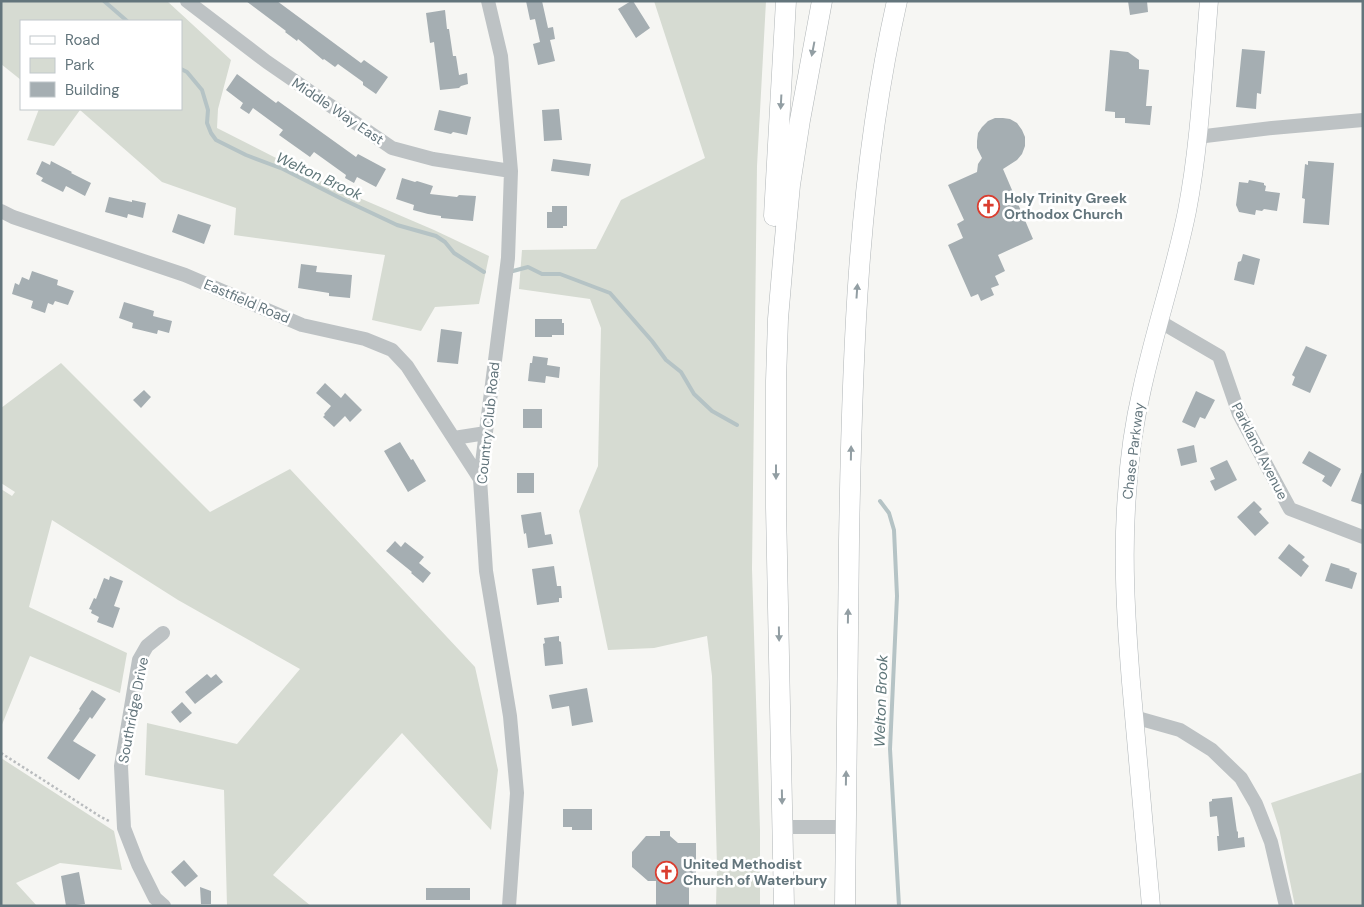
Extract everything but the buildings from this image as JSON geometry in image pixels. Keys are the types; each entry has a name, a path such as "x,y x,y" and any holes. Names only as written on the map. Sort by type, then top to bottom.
{"highway":[{"path":"776,443 772,382 772,259 786,1"},
{"path":"784,906 776,443 778,328 790,185 822,1"},
{"path":"844,906 851,452 855,320 866,194 874,134 883,73 898,1"},
{"path":"846,827 848,906"}],"main road":[{"name":"Chase Parkway","path":"1151,906 1134,717 1124,571 1126,495 1135,424 1142,390 1187,209 1197,137 1209,1"}],"street":[{"name":"Middle Way East","path":"187,1 267,62 392,148 433,159 511,171"},
{"name":"Country Club Road","path":"488,1 501,56 511,171 508,258 480,479 486,570 510,716 517,794 509,906"},
{"path":"1197,137 1363,120"},
{"name":"Eastfield Road","path":"1,211 13,217 185,275 302,325 365,339 392,350 407,366 480,479"},
{"name":"Parkland Avenue","path":"1159,321 1219,356 1239,414 1290,509 1363,537"},
{"path":"454,438 486,433"},
{"name":"Southridge Drive","path":"163,633 146,646 139,660 121,766 124,828 138,864 155,898 164,906"},
{"path":"1134,717 1180,730 1212,750 1241,778 1256,804 1271,842 1286,906"},
{"path":"782,827 846,827"}],"path":[{"path":"1,753 101,816 124,828"}],"green space":[{"path":"1,1 167,1 231,60 218,109 217,128 329,185 489,256 479,304 435,307 421,331 372,320 385,255 234,235 236,208 162,182 80,110 182,110 182,20 20,20 20,79 1,64"},
{"path":"654,1 766,1 757,166 752,569 760,830 760,906 716,906 717,867 712,676 707,636 654,648 608,650 579,511 598,466 601,328 590,299 519,289 522,250 596,249 621,200 705,158"},
{"path":"39,110 80,110 54,146 27,140"},
{"path":"61,363 210,512 290,469 475,667 498,770 491,830 402,733 273,875 311,906 227,906 224,790 145,775 147,723 237,744 300,669 178,600 52,520 29,607 127,653 120,693 30,656 1,727 1,489 12,496 15,492 1,483 1,408"},
{"path":"1,758 114,831 122,870 60,863 16,883 37,906 1,906"},
{"path":"1363,772 1363,906 1295,906 1279,828 1271,803"}],"waterway":[{"name":"Welton Brook","path":"104,1 126,20"},
{"name":"Welton Brook","path":"182,70 187,72 202,90 208,110 207,123 216,140 246,155 283,169 397,225 436,236 445,242 454,253 484,272"},
{"name":"Welton Brook","path":"513,271 528,267 542,274 560,274 610,293 666,360 681,372 694,394 712,411 737,425"},
{"name":"Welton Brook","path":"880,501 889,513 894,530 897,596 890,749 899,906"}],"place":[{"name":"Holy Trinity Greek Orthodox Church","path":"988,206"},
{"name":"United Methodist Church of Waterbury","path":"667,872"}]}
